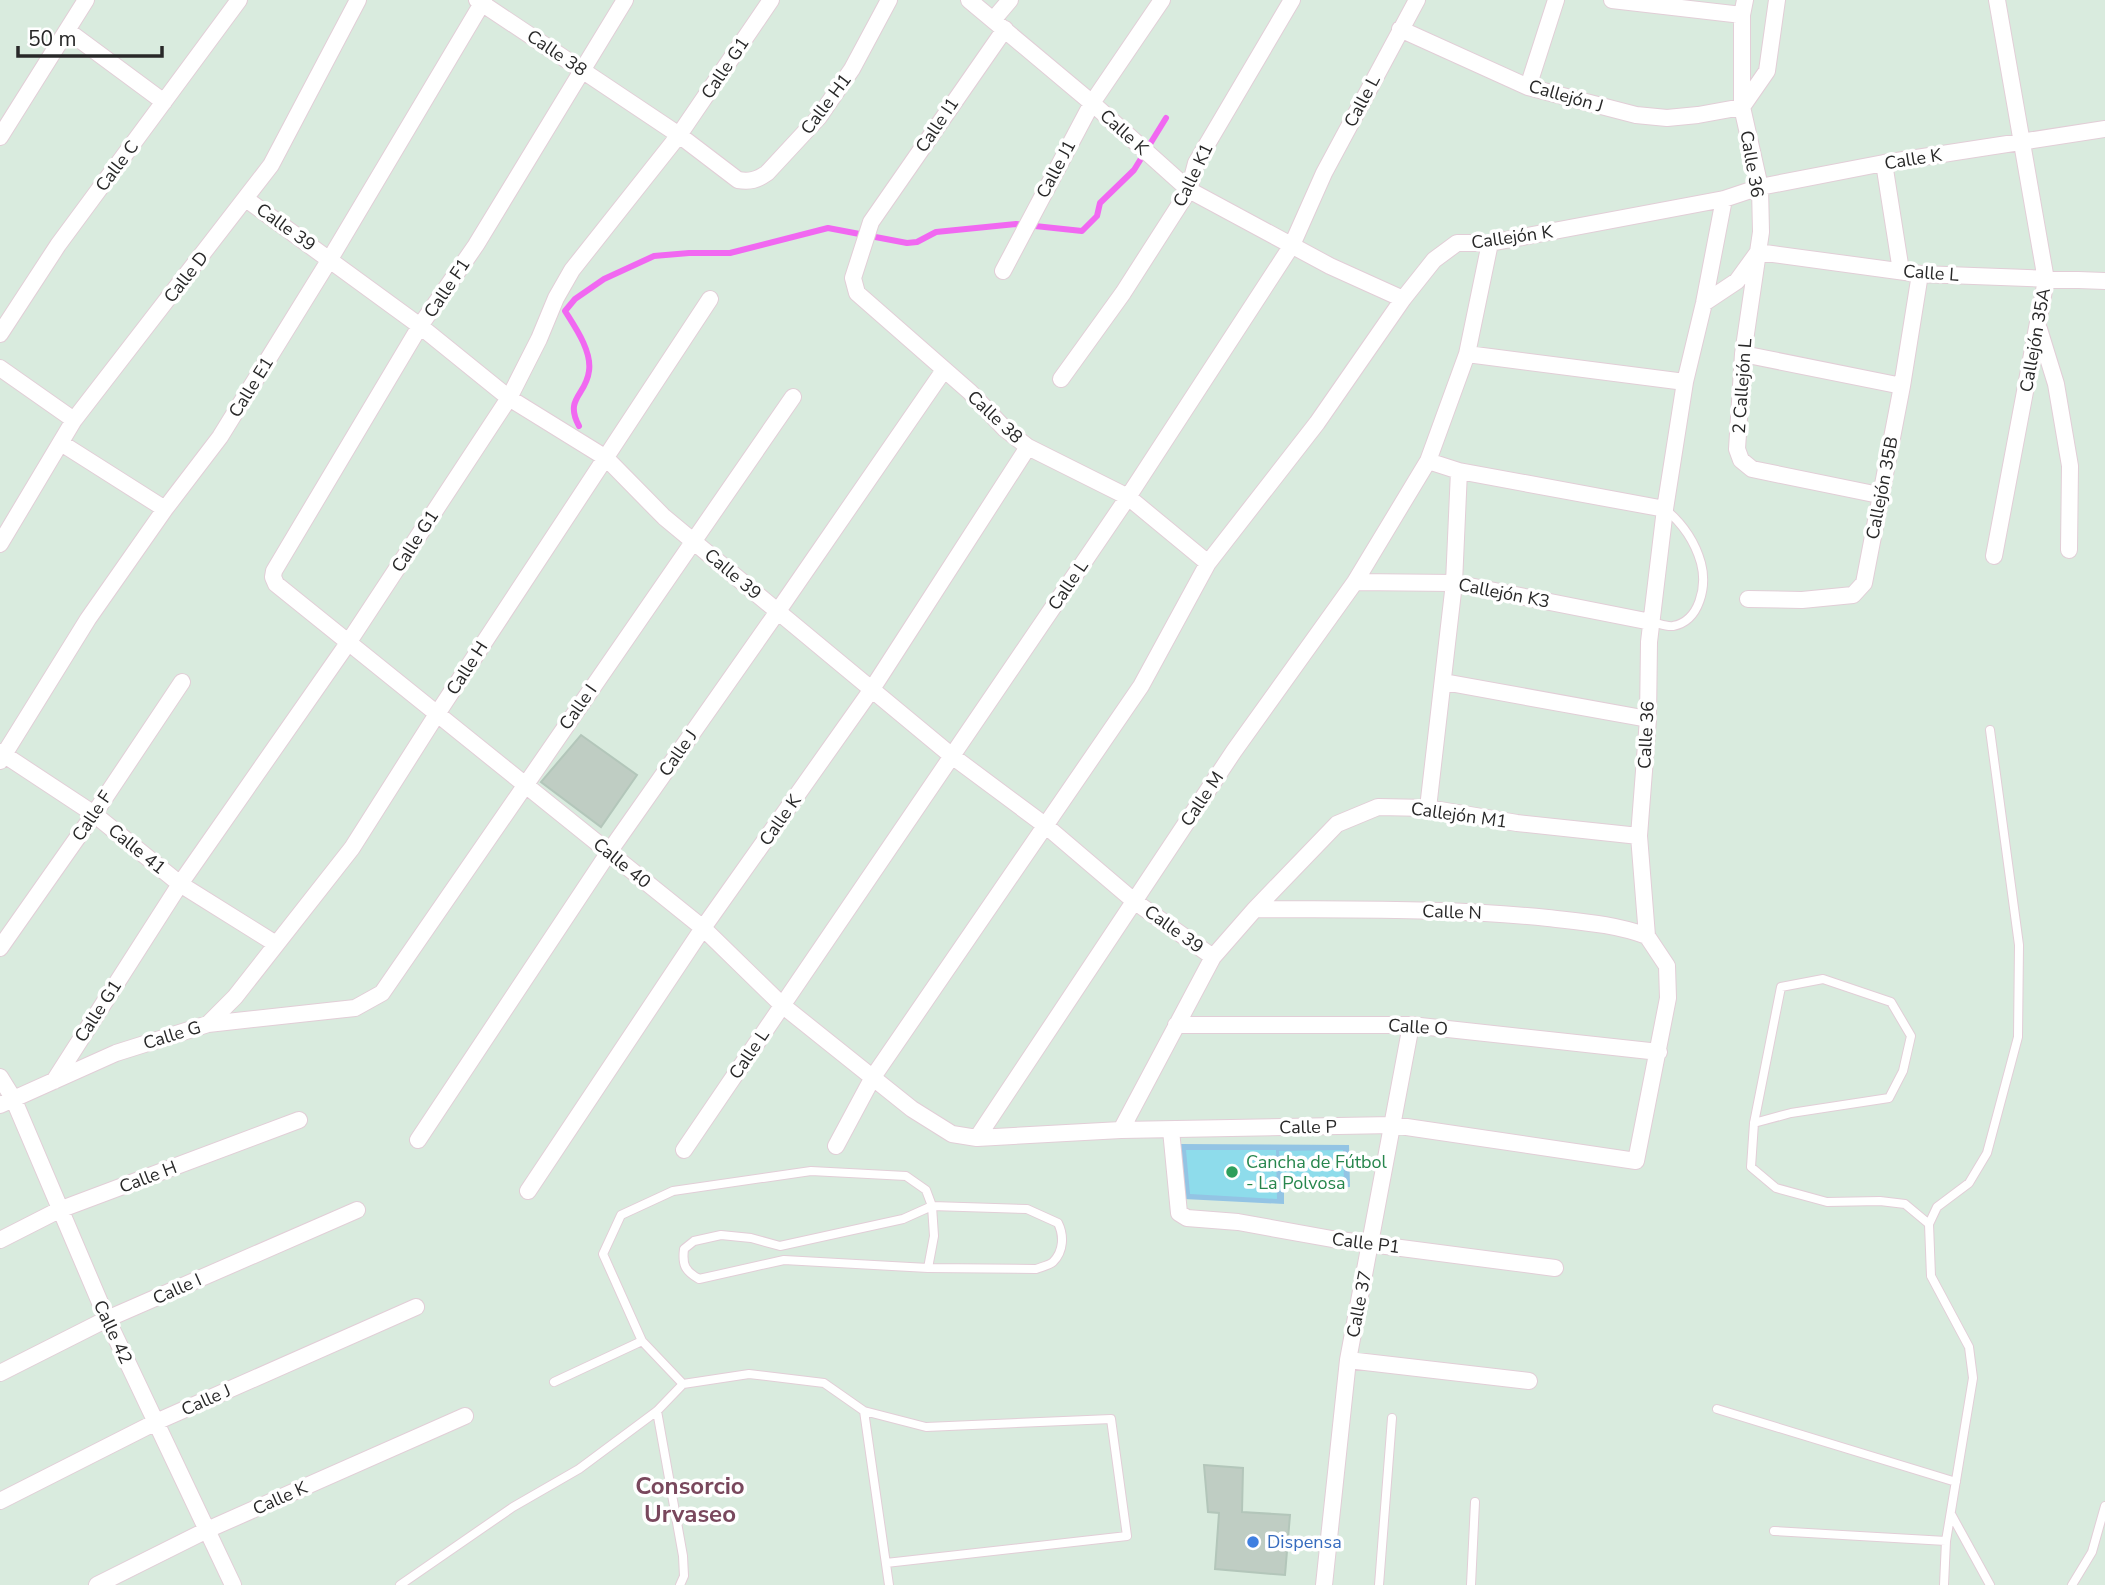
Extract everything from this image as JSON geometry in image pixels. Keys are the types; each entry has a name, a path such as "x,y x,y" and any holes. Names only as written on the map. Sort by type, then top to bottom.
{"street":[{"path":"0,137 86,0"},
{"name":"Calle C","path":"0,334 58,245 239,0"},
{"name":"Calle D","path":"0,544 74,420 271,165 358,0"},
{"name":"Calle F1","path":"273,577 274,571 420,326 476,245 625,0"},
{"name":"Calle G1","path":"54,1081 180,884 348,643 509,398 572,270 679,135 771,0"},
{"name":"Calle H1","path":"738,180 747,182 759,179 767,173 819,117 852,69 890,0"},
{"name":"Calle K","path":"970,0 1092,103 1189,190 1292,246"},
{"name":"Calle I1","path":"871,222 999,25 1010,0"},
{"name":"Calle J1","path":"1003,271 1092,103 1162,0"},
{"name":"Calle K1","path":"1060,379 1123,293 1189,190 1196,163 1292,0"},
{"name":"Calle L","path":"684,1150 1128,497 1292,246 1324,173 1418,0"},
{"path":"1528,87 1556,0"},
{"path":"1612,0 1743,7"},
{"path":"1742,107 1767,71 1777,0"},
{"name":"Callejón 35A","path":"1994,556 2046,280 1997,0"},
{"name":"Calle 38","path":"481,1 679,135 738,180"},
{"name":"Calle E1","path":"1,756 88,619 165,509 220,438 330,259 481,1"},
{"name":"Calle 36","path":"1743,7 1742,107 1759,187 1761,232 1758,252"},
{"name":"Callejón J","path":"1400,29 1528,87 1636,115 1667,118 1742,107"},
{"path":"68,31 164,102"},
{"name":"Calle K","path":"1724,199 1759,187 1884,163 2105,129"},
{"path":"1884,163 1902,271"},
{"name":"Calle 39","path":"246,199 420,326 509,398 606,458 664,517 952,756 1046,826 1134,901 1213,957"},
{"name":"Calle 36","path":"1636,1161 1668,998 1667,966 1647,936 1639,836 1648,719 1651,622 1685,382 1704,303 1724,199"},
{"name":"Callejón K","path":"836,1146 873,1076 1140,687 1208,563 1317,423 1403,299 1434,260 1457,243 1489,243 1724,199"},
{"name":"Calle 38","path":"871,222 852,278 857,293 1028,447 1128,497 1208,563"},
{"name":"Calle M","path":"977,1138 1234,751 1355,582 1428,461 1467,354 1489,243"},
{"path":"1292,246 1403,299"},
{"path":"1704,303 1737,281 1758,252"},
{"name":"Calle L","path":"1758,252 1920,274 2105,281"},
{"name":"2 Callejón L","path":"1758,252 1742,354 1737,449 1741,460 1752,469 1879,495"},
{"name":"Callejón 35B","path":"1748,599 1802,600 1853,595 1864,583 1902,386 1920,274"},
{"name":"Calle H","path":"208,1024 235,997 352,848 710,299"},
{"path":"2038,327 2056,384 2070,466 2069,550"},
{"path":"1467,354 1685,382"},
{"path":"1742,354 1902,386"},
{"path":"0,368 74,420"},
{"name":"Calle J","path":"418,1140 609,852 944,370"},
{"name":"Calle I","path":"355,1008 382,993 793,397"},
{"path":"61,443 165,509"},
{"name":"Calle K","path":"528,1191 703,928 872,689 1028,447"},
{"path":"1428,461 1459,471 1665,509"},
{"path":"1428,808 1454,583 1459,471"},
{"name":"Calle 40","path":"273,577 276,584 348,643 703,928 782,1005 912,1109 952,1134 977,1138"},
{"name":"Callejón K3","path":"1355,582 1454,583 1651,622"},
{"path":"1444,681 1648,719"},
{"name":"Calle F","path":"0,947 94,814 182,682"},
{"name":"Calle 41","path":"1,756 94,814 180,884 276,944"},
{"name":"Callejón M1","path":"1121,1130 1213,957 1337,824 1378,807 1428,808 1517,823 1639,836"},
{"name":"Calle N","path":"1255,909 1515,915 1623,927 1647,936"},
{"name":"Calle G","path":"6,1102 116,1053 208,1024 355,1008"},
{"name":"Calle O","path":"1177,1025 1411,1025 1659,1052"},
{"name":"Calle 37","path":"1324,1585 1348,1360 1411,1025"},
{"name":"Calle 42","path":"0,1077 6,1102 233,1585"},
{"name":"Calle H","path":"0,1240 59,1210 299,1120"},
{"name":"Calle P","path":"977,1138 1121,1130 1393,1125 1636,1161"},
{"name":"Calle P1","path":"1171,1130 1179,1213 1187,1218 1238,1222 1332,1239 1555,1268"},
{"name":"Calle I","path":"0,1373 107,1319 357,1210"},
{"name":"Calle J","path":"0,1501 156,1422 416,1307"},
{"path":"1348,1360 1529,1381"},
{"name":"Calle K","path":"97,1585 207,1530 465,1416"}],"lane":[{"path":"1651,622 1671,626 1684,622 1699,605 1703,586 1701,564 1692,544 1681,523 1665,509"},
{"path":"1944,1585 1946,1541 1973,1378 1969,1347 1931,1276 1929,1224 1937,1207 1969,1183 1987,1153 2018,1037 2019,945 1990,730"},
{"path":"1755,1123 1791,1113 1889,1098 1903,1071 1911,1036 1891,1002 1823,979 1781,987 1755,1123 1751,1167 1776,1188 1827,1202 1880,1201 1905,1204 1929,1224"},
{"path":"683,1384 642,1341 603,1254 621,1215 673,1191 811,1171 906,1176 926,1190 932,1206 933,1237 928,1268"},
{"path":"932,1206 1027,1209 1058,1223 1063,1235 1060,1249 1053,1263 1037,1269 928,1268 784,1260 699,1279 688,1273 682,1263 684,1249 694,1241 721,1235 751,1238 780,1246 903,1219 932,1206"},
{"path":"554,1382 642,1341"},
{"path":"400,1585 513,1507 579,1469 657,1411 683,1384 749,1374 824,1383 864,1411 926,1427 1111,1419 1127,1536 886,1563"},
{"path":"1717,1409 1956,1482"},
{"path":"657,1411 683,1556 684,1576 681,1585"},
{"path":"864,1411 889,1585"},
{"path":"1379,1585 1392,1418"},
{"path":"1471,1585 1475,1502"},
{"path":"2072,1585 2092,1552 2105,1506"},
{"path":"1951,1514 1990,1585"},
{"path":"1774,1531 1946,1541"}],"shaded area":[{"path":"1180,1144 1349,1145 1350,1187 1284,1184 1284,1204 1184,1199"},
{"name":"Cancha de Fútbol - La Polvosa","path":"1186,1150 1276,1150 1277,1199 1190,1194"},
{"path":"1343,1150 1344,1180 1281,1179 1279,1151"}],"building":[{"path":"581,735 637,775 601,827 541,782"},
{"name":"Dispensa","path":"1204,1465 1243,1468 1242,1512 1290,1515 1285,1575 1215,1569 1219,1513 1208,1512"}],"waterway":[{"path":"579,426 574,409 587,379 589,363 582,340 565,311 575,299 604,279 654,256 730,253 828,228 907,243 917,242 936,232 1016,224 1082,231 1097,216 1100,203 1134,170 1166,118"}],"place":[{"name":"Cancha de Fútbol - La Polvosa","path":"1232,1172"},
{"name":"Dispensa","path":"1253,1542"}],"district":[{"name":"Consorcio Urvaseo","path":"690,1500"}]}
